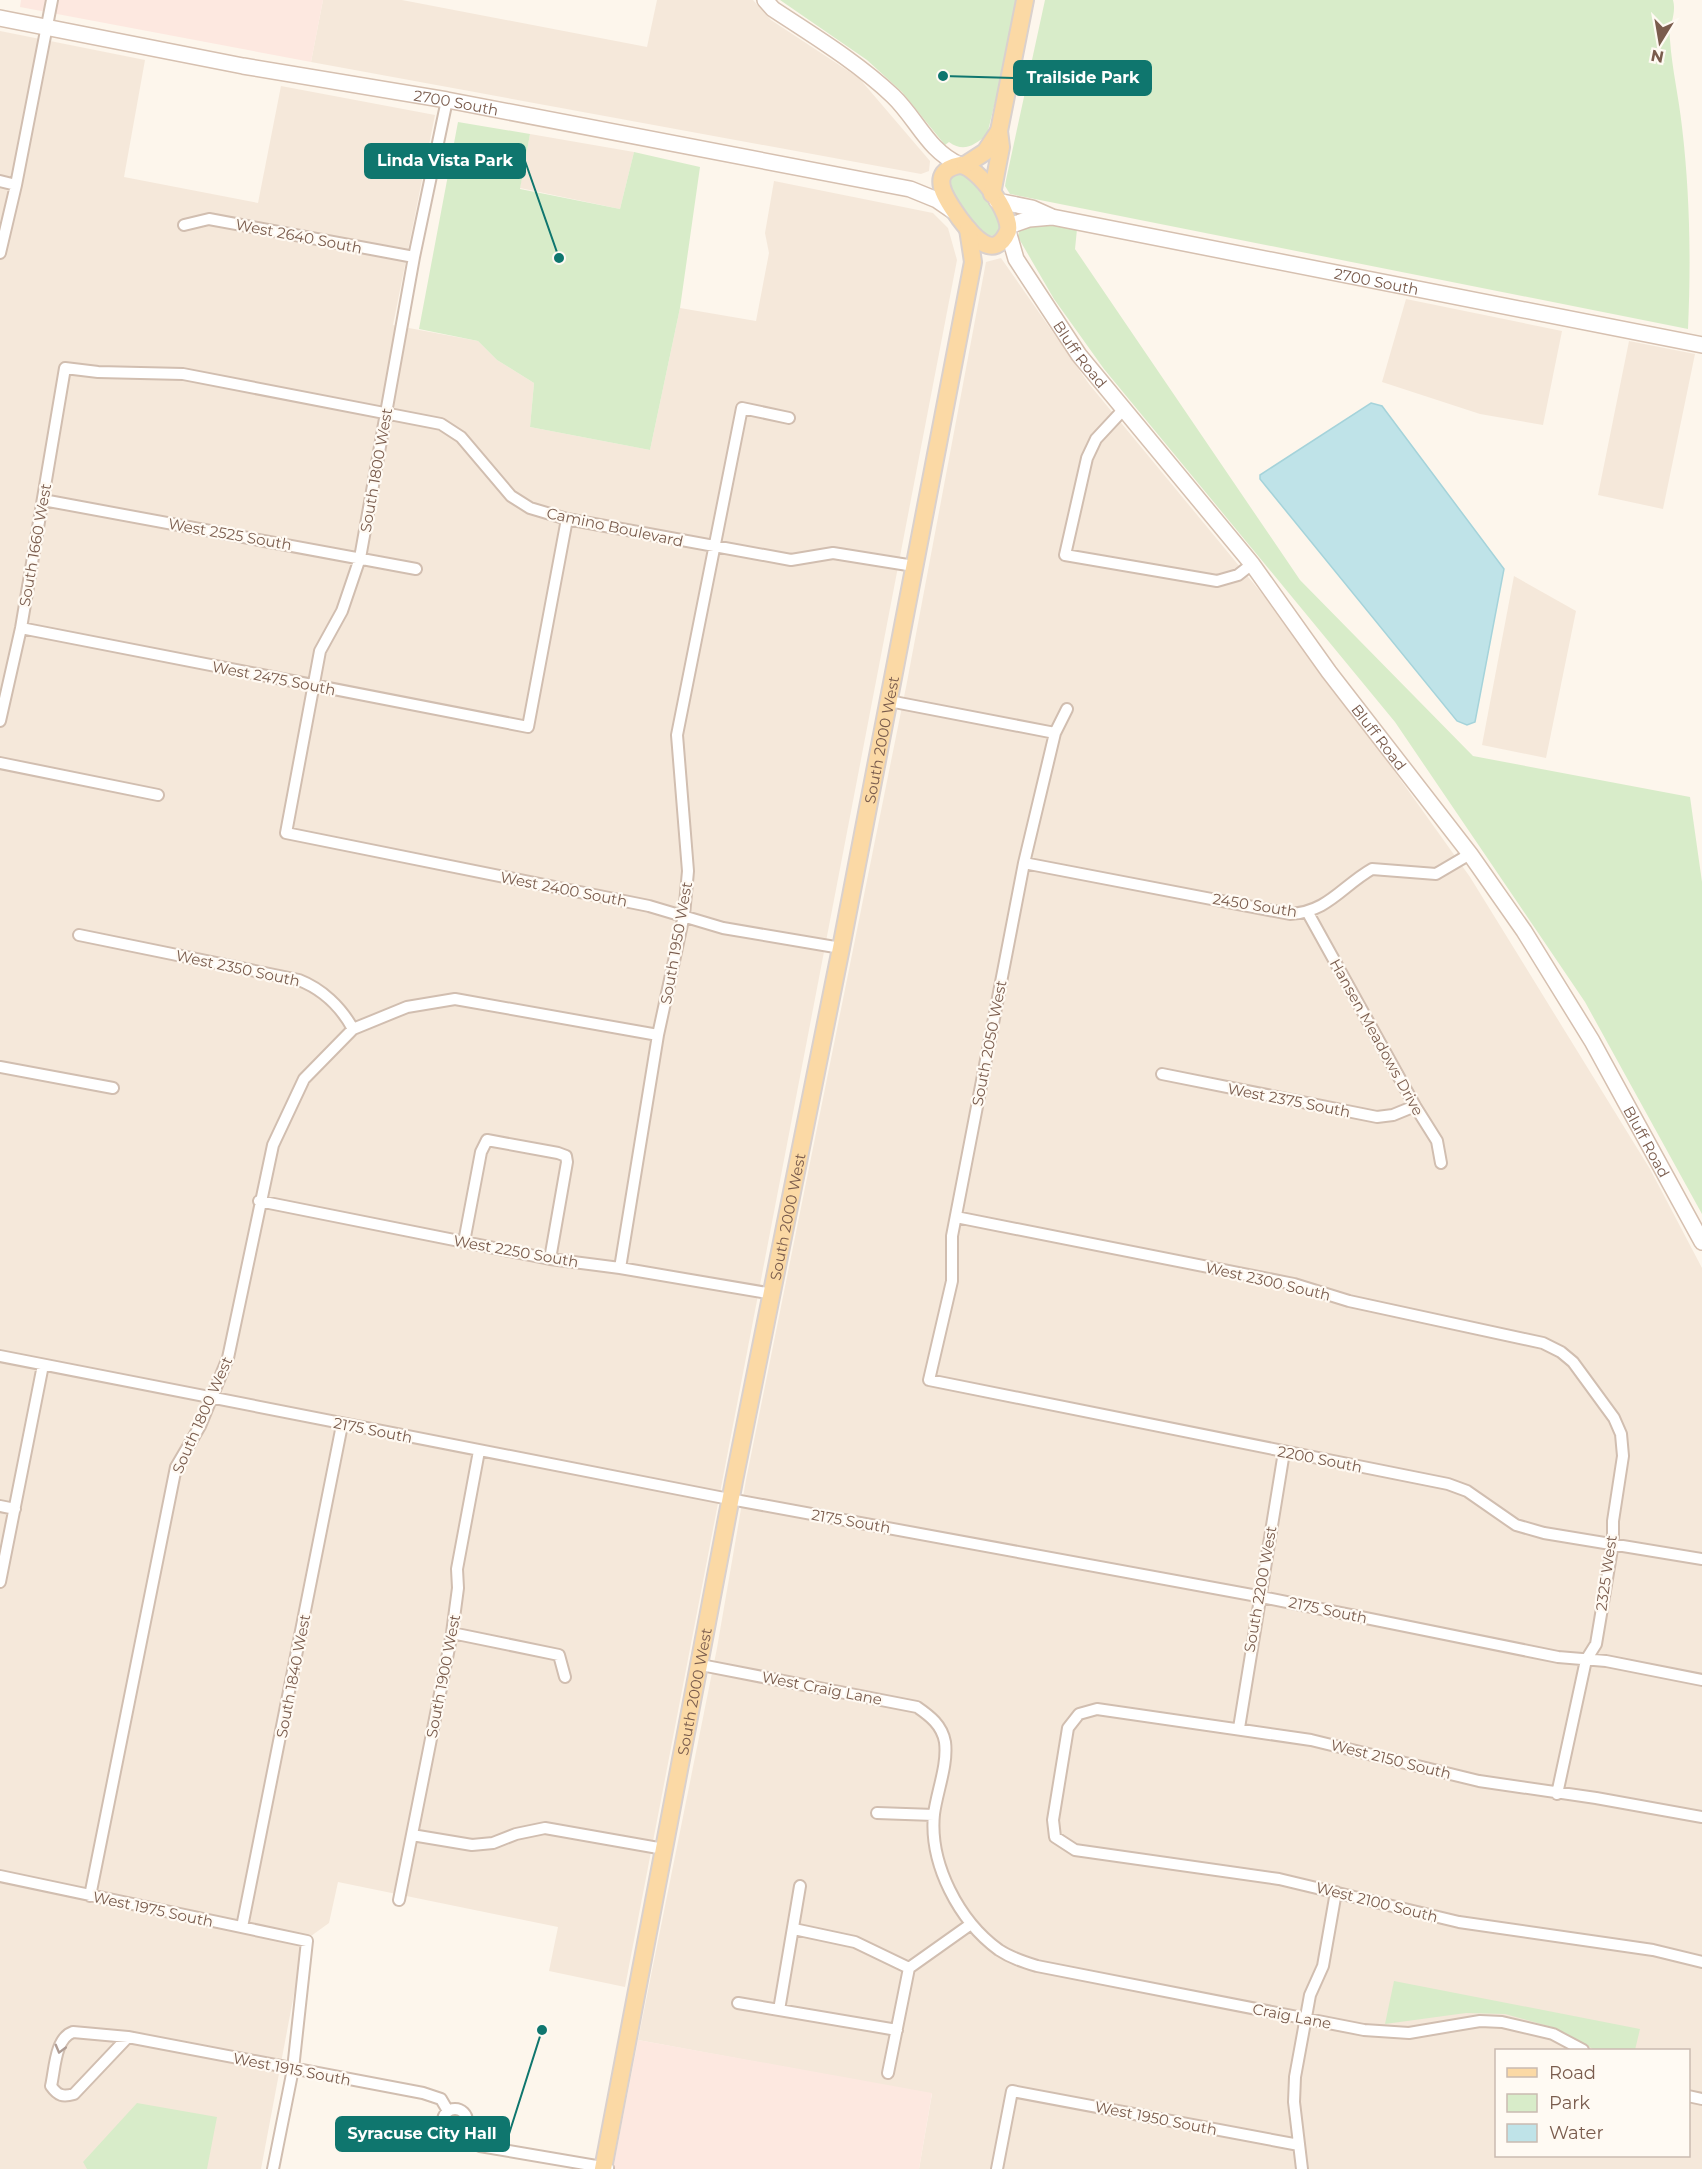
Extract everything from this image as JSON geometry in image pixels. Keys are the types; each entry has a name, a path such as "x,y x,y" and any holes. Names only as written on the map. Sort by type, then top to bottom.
{"main road":[{"path":"994,197 1000,147 999,131 1025,0"},
{"path":"992,245 976,240 942,193 942,179 950,168 962,165 985,152 999,131"},
{"path":"962,165 978,173 1008,217 1009,229 1003,240 992,245 973,262"},
{"name":"South 2000 West","path":"606,2168 731,1499 841,948 973,262 968,229"}],"street":[{"path":"0,253 16,185 52,0"},
{"path":"765,0 773,9 844,56 894,98 944,157 962,165"},
{"name":"2700 South","path":"0,18 243,66 447,100 910,189 937,200 956,212"},
{"name":"South 1800 West","path":"286,833 320,651 342,611 360,558 414,258 447,100"},
{"path":"931,144 942,179"},
{"name":"2700 South","path":"910,189 924,188 942,179"},
{"path":"0,181 16,185"},
{"path":"994,197 1032,208 1052,217"},
{"path":"1009,229 1029,219 1052,217"},
{"name":"2700 South","path":"1052,217 1702,345"},
{"name":"West 2640 South","path":"184,225 209,219 414,258"},
{"name":"Bluff Road","path":"1009,229 1017,260 1079,355 1252,564 1329,672 1470,854 1524,931 1592,1041 1702,1242"},
{"name":"Bluff Road","path":"992,245 1017,260"},
{"name":"Camino Boulevard","path":"65,368 98,372 183,374 441,424 461,437 511,496 530,508 567,519 791,560 833,553 914,566"},
{"name":"South 1660 West","path":"0,721 21,628 65,368"},
{"name":"South 1950 West","path":"620,1268 658,1035 684,915 688,871 677,735 714,547 742,408 789,418"},
{"path":"1123,410 1096,439 1087,458 1065,555 1218,581 1238,574 1252,564"},
{"name":"West 2525 South","path":"44,500 416,569"},
{"name":"West 2475 South","path":"21,628 528,727 567,519"},
{"path":"889,700 1054,733"},
{"name":"South 2050 West","path":"929,1380 952,1281 952,1236 1024,862 1054,733 1066,709"},
{"path":"0,763 158,795"},
{"name":"West 2400 South","path":"286,833 684,915 723,928 841,948"},
{"name":"2450 South","path":"1024,862 1290,914 1308,913 1332,900 1372,869 1436,874 1470,854"},
{"name":"Hansen Meadows Drive","path":"1308,913 1414,1106 1437,1141 1441,1163"},
{"name":"West 2350 South","path":"79,935 299,980 315,986 329,998 352,1029"},
{"path":"352,1029 408,1007 455,999 658,1035"},
{"name":"South 1800 West","path":"90,1896 176,1467 200,1426 234,1338 259,1201 273,1144 304,1079 352,1029"},
{"path":"0,1067 113,1088"},
{"name":"West 2375 South","path":"1162,1074 1377,1117 1393,1115 1414,1106"},
{"path":"464,1242 481,1152 487,1140 558,1153 566,1156 567,1162 550,1259"},
{"name":"West 2250 South","path":"259,1201 550,1259 620,1268 773,1294"},
{"name":"West 2300 South","path":"956,1217 1294,1284 1349,1301 1543,1343 1573,1362"},
{"name":"2175 South","path":"0,1356 342,1425 1258,1596 1558,1657 1702,1680"},
{"name":"2325 West","path":"1557,1794 1586,1660 1596,1644 1613,1544 1613,1521 1623,1456 1621,1434 1614,1418 1573,1362"},
{"path":"0,1582 43,1365"},
{"name":"2200 South","path":"929,1380 1448,1484 1467,1491 1516,1525 1544,1533 1702,1560"},
{"name":"South 1840 West","path":"242,1927 342,1425"},
{"name":"South 1900 West","path":"399,1900 452,1633 458,1588 457,1569 479,1451"},
{"name":"South 2200 West","path":"1239,1728 1258,1596 1284,1452"},
{"path":"0,1506 15,1509"},
{"path":"452,1633 559,1655 565,1677"},
{"name":"West Craig Lane","path":"701,1665 917,1707 937,1723 945,1743 934,1815"},
{"name":"West 2150 South","path":"1055,1837 1053,1820 1068,1728 1079,1714 1097,1709 1311,1740 1479,1782 1596,1798 1702,1817"},
{"path":"877,1813 934,1815 934,1837 943,1875 971,1924 909,1968 888,2073"},
{"path":"412,1835 472,1845 493,1843 516,1834 545,1828 664,1849"},
{"name":"West 2100 South","path":"1055,1837 1075,1850 1279,1879 1459,1922 1653,1950 1702,1962"},
{"name":"West 1975 South","path":"0,1876 307,1941 293,2069"},
{"path":"779,2010 800,1886"},
{"path":"1302,2169 1294,2102 1295,2077 1311,1995 1323,1966 1336,1892"},
{"name":"Craig Lane","path":"971,1924 1001,1952 1037,1966 1364,2030 1409,2032 1480,2021 1502,2022 1553,2034 1581,2049"},
{"path":"794,1929 855,1942 909,1968"},
{"path":"738,2003 897,2030"},
{"name":"West 1915 South","path":"128,2037 74,2094 66,2096 56,2093 51,2086 61,2042 66,2034 73,2032 128,2037 423,2093 441,2099 448,2111"},
{"path":"273,2169 293,2069"},
{"name":"West 1950 South","path":"997,2169 1012,2091 1299,2145"},
{"path":"459,2110 465,2115 467,2122 464,2129 453,2132 446,2129 443,2121 448,2111 459,2110"},
{"path":"464,2129 480,2146 606,2168"}],"shaded area":[{"path":"21,0 323,0 311,62 20,7"},
{"path":"323,0 402,0 647,47 657,0 753,0 771,20 859,78 930,161 929,171 921,174 311,62"},
{"path":"0,31 145,60 124,177 258,203 281,86 435,115 393,325 478,341 497,360 534,383 530,427 650,450 680,308 756,321 769,253 765,233 774,181 933,213 948,228 957,260 625,1987 549,1971 558,1927 338,1882 329,1923 304,1941 261,2169 0,2169"},
{"path":"530,134 634,152 620,209 520,188"},
{"path":"1001,258 1089,384 1302,642 1470,877 1650,1169 1702,1268 1702,2169 919,2169 932,2094 638,2040 717,1648 746,1480 907,682 986,262"},
{"path":"1406,299 1562,331 1543,425 1480,414 1382,382"},
{"path":"1629,341 1695,354 1663,509 1598,495"},
{"path":"1514,576 1576,611 1546,758 1482,745"},
{"path":"638,2040 932,2093 919,2169 613,2169"}],"green space":[{"path":"780,0 1020,0 987,135 969,146 959,147 949,142 945,145 902,92 867,60"},
{"path":"1045,0 1673,0 1670,40 1685,152 1688,203 1690,253 1688,329 1010,194 1005,186 1006,180"},
{"path":"458,122 530,134 520,189 620,209 634,152 700,167 680,308 650,450 530,427 534,383 497,360 478,341 419,329"},
{"path":"957,172 972,177 1001,218 1002,226 996,236 981,235 950,192 949,180"},
{"path":"1055,224 1077,229 1075,249 1300,580 1473,756 1690,797 1702,882 1702,1214 1585,1002 1395,722 1104,369 1054,299 1018,237 1020,228 1025,225"},
{"path":"1394,1981 1640,2029 1635,2049 1593,2049 1552,2027 1505,2014 1466,2013 1385,2024"},
{"path":"137,2103 217,2117 207,2169 87,2169 83,2162"}],"water":[{"path":"1371,403 1382,406 1504,569 1475,722 1467,725 1457,721 1260,479 1260,475"}],"place":[{"name":"Trailside Park","path":"943,76"},
{"name":"Linda Vista Park","path":"559,258"},
{"name":"Syracuse City Hall","path":"542,2030"}]}
